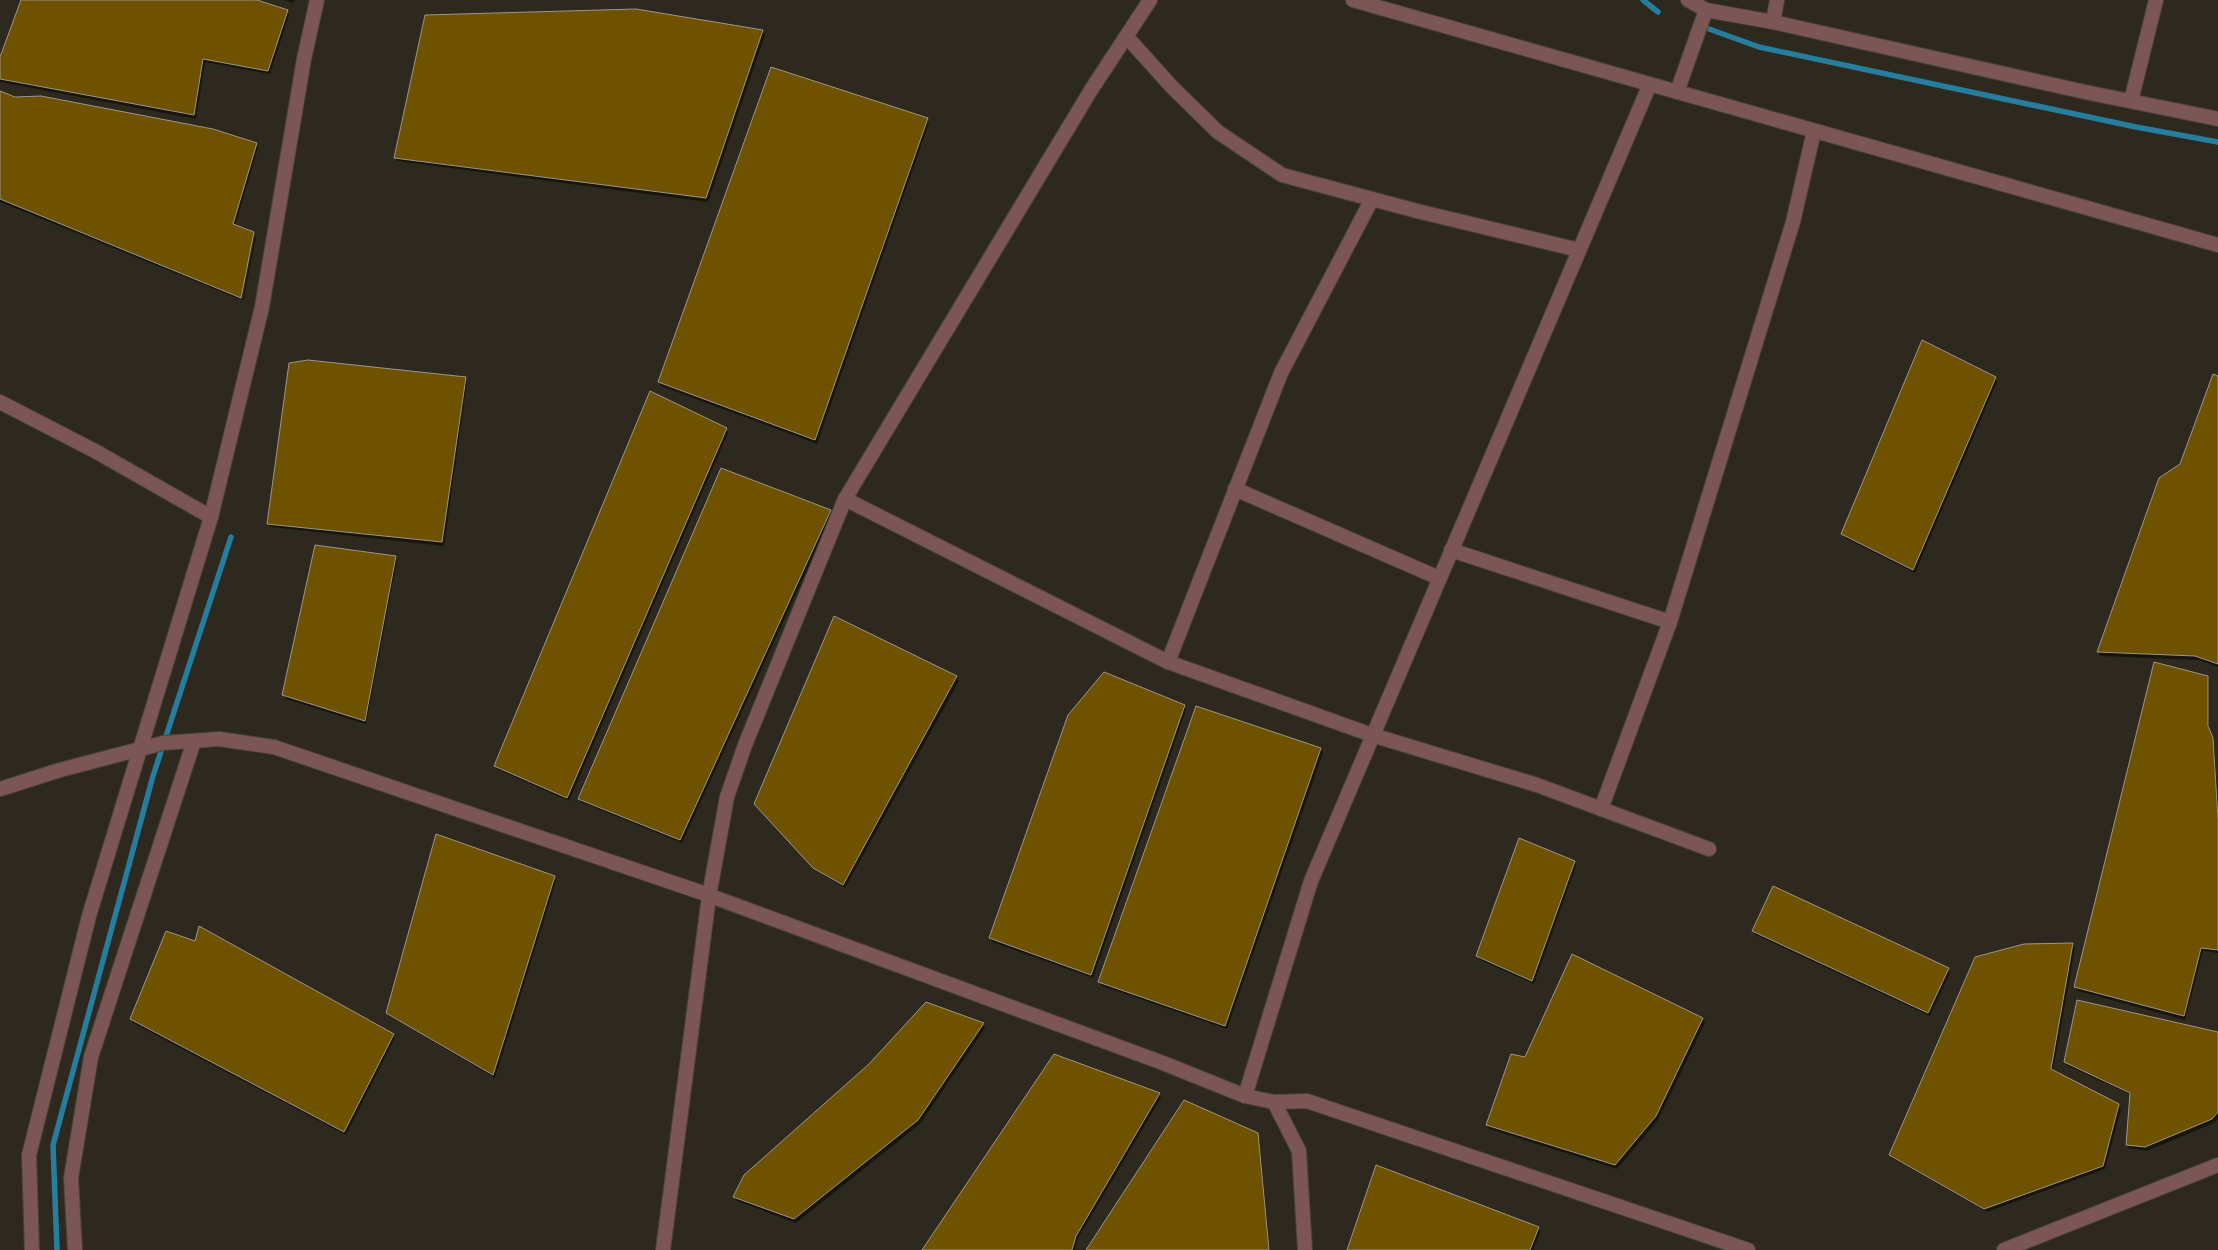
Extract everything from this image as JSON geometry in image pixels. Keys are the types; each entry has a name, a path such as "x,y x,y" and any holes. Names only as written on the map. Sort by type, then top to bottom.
{"street":[{"path":"32,1250 29,1155 89,916 138,750 211,518 262,307 304,59 317,0"},
{"path":"663,1250 710,896 730,788 745,745 845,499 1091,90 1150,0"},
{"path":"1353,0 2218,245"},
{"path":"1688,0 1706,10 1773,22 2131,101 2218,118"},
{"path":"1773,22 1777,0"},
{"path":"2131,101 2156,0"},
{"path":"1677,92 1706,10"},
{"path":"1127,37 1172,87 1218,132 1282,175 1579,250"},
{"path":"1245,1096 1311,881 1650,84"},
{"path":"1601,809 1670,622 1794,222 1814,130"},
{"path":"1168,662 1282,373 1372,199"},
{"path":"0,402 95,451 211,518"},
{"path":"1235,489 1439,578"},
{"path":"845,499 1168,662 1372,735 1537,785 1709,849"},
{"path":"1451,550 1670,622"},
{"path":"0,789 60,770 163,743 219,739 274,747 710,896 1164,1062 1245,1096 1274,1102 1307,1101 1748,1250"},
{"path":"75,1250 72,1178 91,1057 194,741"},
{"path":"1274,1102 1298,1151 1305,1250"},
{"path":"2004,1250 2218,1165"}],"building":[{"path":"21,0 257,0 288,10 268,71 203,59 194,115 0,79 0,57"},
{"path":"636,9 763,30 706,198 394,158 425,15"},
{"path":"771,67 928,118 815,440 658,382"},
{"path":"0,91 15,97 41,96 213,129 257,143 233,224 254,232 241,298 0,199"},
{"path":"1922,340 1996,377 1913,570 1841,534"},
{"path":"308,360 466,377 442,542 267,524 289,363"},
{"path":"2213,374 2218,376 2218,664 2195,656 2097,652 2159,478 2180,464"},
{"path":"650,391 727,428 567,798 494,766"},
{"path":"721,468 831,510 680,840 578,799"},
{"path":"315,545 396,556 365,721 282,695"},
{"path":"834,616 957,676 843,885 813,868 754,804"},
{"path":"2154,662 2208,676 2208,726 2213,738 2218,819 2218,950 2201,948 2184,1016 2074,987"},
{"path":"1104,672 1185,705 1091,975 989,938 1068,715"},
{"path":"1196,706 1321,748 1225,1026 1098,982"},
{"path":"436,834 555,876 493,1075 386,1013"},
{"path":"1519,838 1575,861 1532,981 1476,956"},
{"path":"1773,886 1949,968 1928,1013 1752,931"},
{"path":"199,926 394,1034 344,1132 130,1019 166,931 195,941"},
{"path":"2073,943 2051,1069 2119,1104 2103,1166 1984,1209 1889,1155 1975,957 2024,944"},
{"path":"1572,954 1703,1018 1656,1116 1615,1165 1486,1125 1511,1054 1525,1057"},
{"path":"2077,1000 2218,1032 2218,1112 2212,1119 2145,1147 2126,1145 2130,1093 2064,1062"},
{"path":"926,1002 984,1023 918,1120 794,1219 733,1197 744,1175 869,1064"},
{"path":"1054,1054 1160,1093 1076,1236 1072,1250 922,1250"},
{"path":"1184,1100 1258,1133 1269,1250 1086,1250"},
{"path":"1376,1165 1539,1227 1530,1250 1347,1250"}],"waterway":[{"path":"1643,0 1658,12"},
{"path":"1709,29 1759,47 2136,127 2218,142"},
{"path":"57,1250 53,1145 153,776 231,537"}]}
